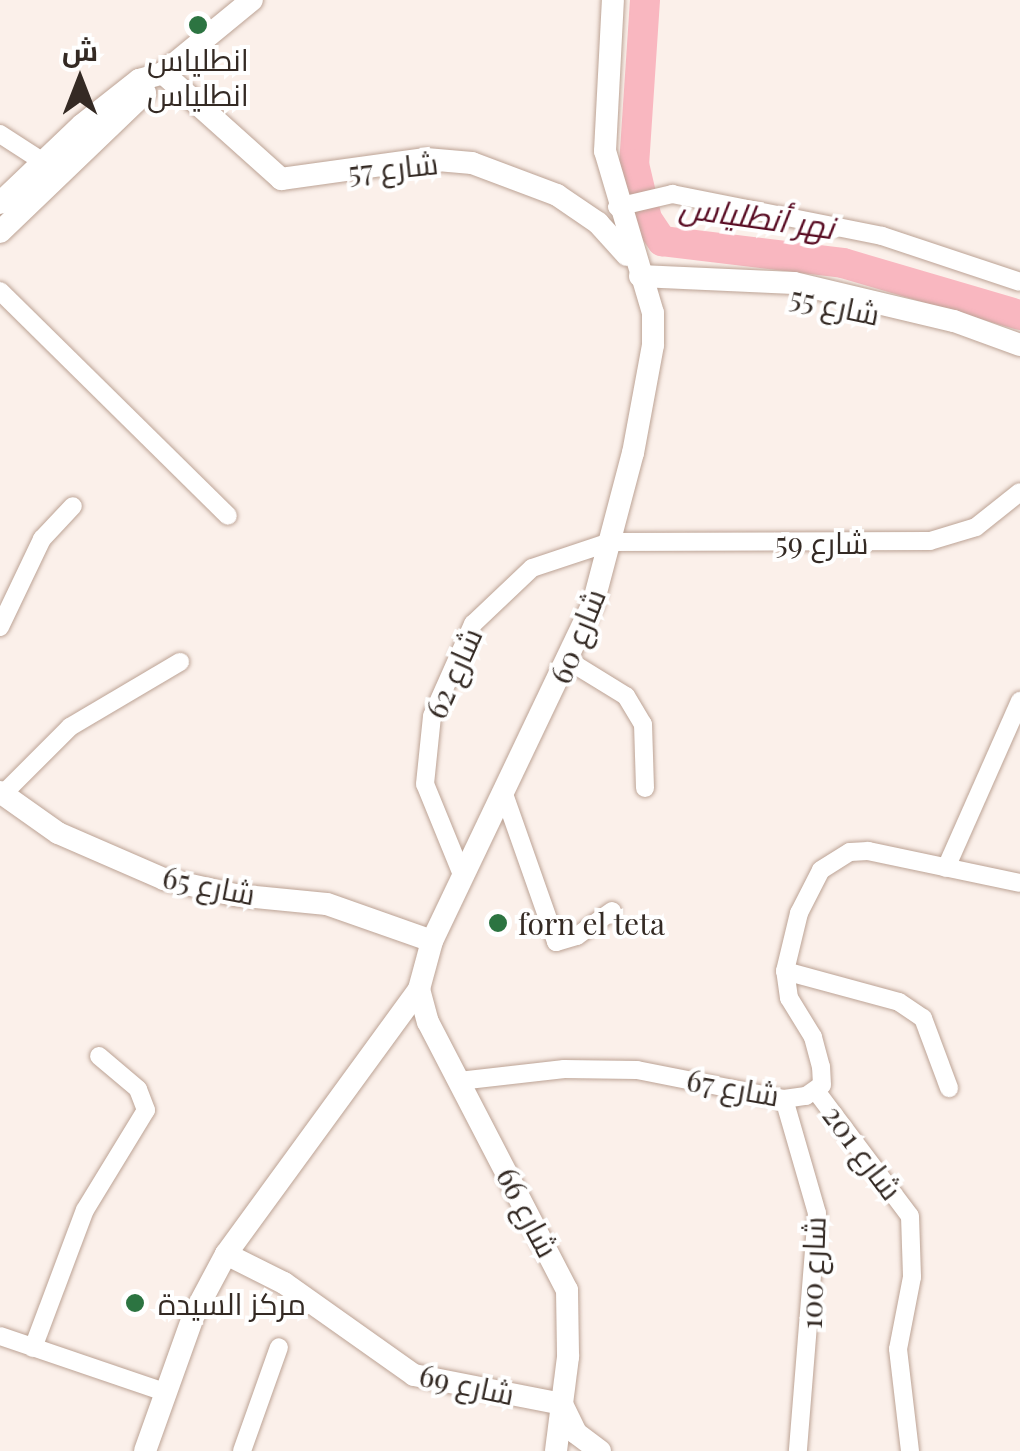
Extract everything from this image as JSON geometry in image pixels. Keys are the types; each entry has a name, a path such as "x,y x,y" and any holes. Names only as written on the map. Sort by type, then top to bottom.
{"street":[{"path":"0,232 51,167 127,88 159,75 252,0"},
{"path":"613,0 604,115 639,276 794,283 936,316 1020,346"},
{"name":"شارع 57","path":"159,75 280,180 449,160 516,175 576,208 639,276"},
{"path":"0,134 51,167"},
{"path":"0,203 51,167"},
{"path":"576,208 652,195 882,236 1020,282"},
{"name":"شارع 55","path":"639,276 831,300 1020,356"},
{"name":"شارع 60","path":"419,989 432,941 569,662 610,542 650,370 653,314 639,276"},
{"path":"0,291 228,516"},
{"name":"شارع 59","path":"610,542 930,541 976,527 1020,492"},
{"path":"0,627 42,539 73,506"},
{"name":"شارع 62","path":"463,878 424,777 432,716 459,647 490,602 532,568 610,542"},
{"path":"1,793 70,727 180,662"},
{"path":"569,662 626,696 642,724 644,788"},
{"path":"946,868 1018,709"},
{"name":"شارع 65","path":"1,793 58,834 164,879 235,895 328,904 432,941"},
{"path":"504,794 556,942 578,936 612,911"},
{"path":"949,1088 923,1018 899,1002 785,971 809,887 834,859 868,851 1020,884"},
{"name":"شارع 67","path":"458,1081 564,1069 636,1070 784,1099 816,1091 822,1067 813,1037 789,998 785,971"},
{"path":"145,1451 162,1391 226,1254 419,989"},
{"name":"شارع 66","path":"419,989 458,1081 567,1290 556,1451"},
{"path":"34,1348 85,1210 146,1110 138,1089 99,1056"},
{"name":"شارع 201","path":"816,1091 910,1216 912,1277 898,1349 910,1451"},
{"name":"شارع 100","path":"784,1099 817,1223 798,1451"},
{"name":"شارع 69","path":"226,1254 284,1284 414,1375 562,1404"},
{"path":"0,1336 162,1391"},
{"path":"242,1451 279,1347"},
{"path":"562,1404 576,1433 600,1451"}],"waterway":[{"name":"نهر أنطلياس","path":"645,0 634,164 647,219 662,241 843,263 1020,315"}],"place":[{"name":"انطلياس انطلياس","path":"198,25"},
{"name":"forn el teta","path":"498,923"},
{"name":"مركز السيدة","path":"135,1303"}]}
